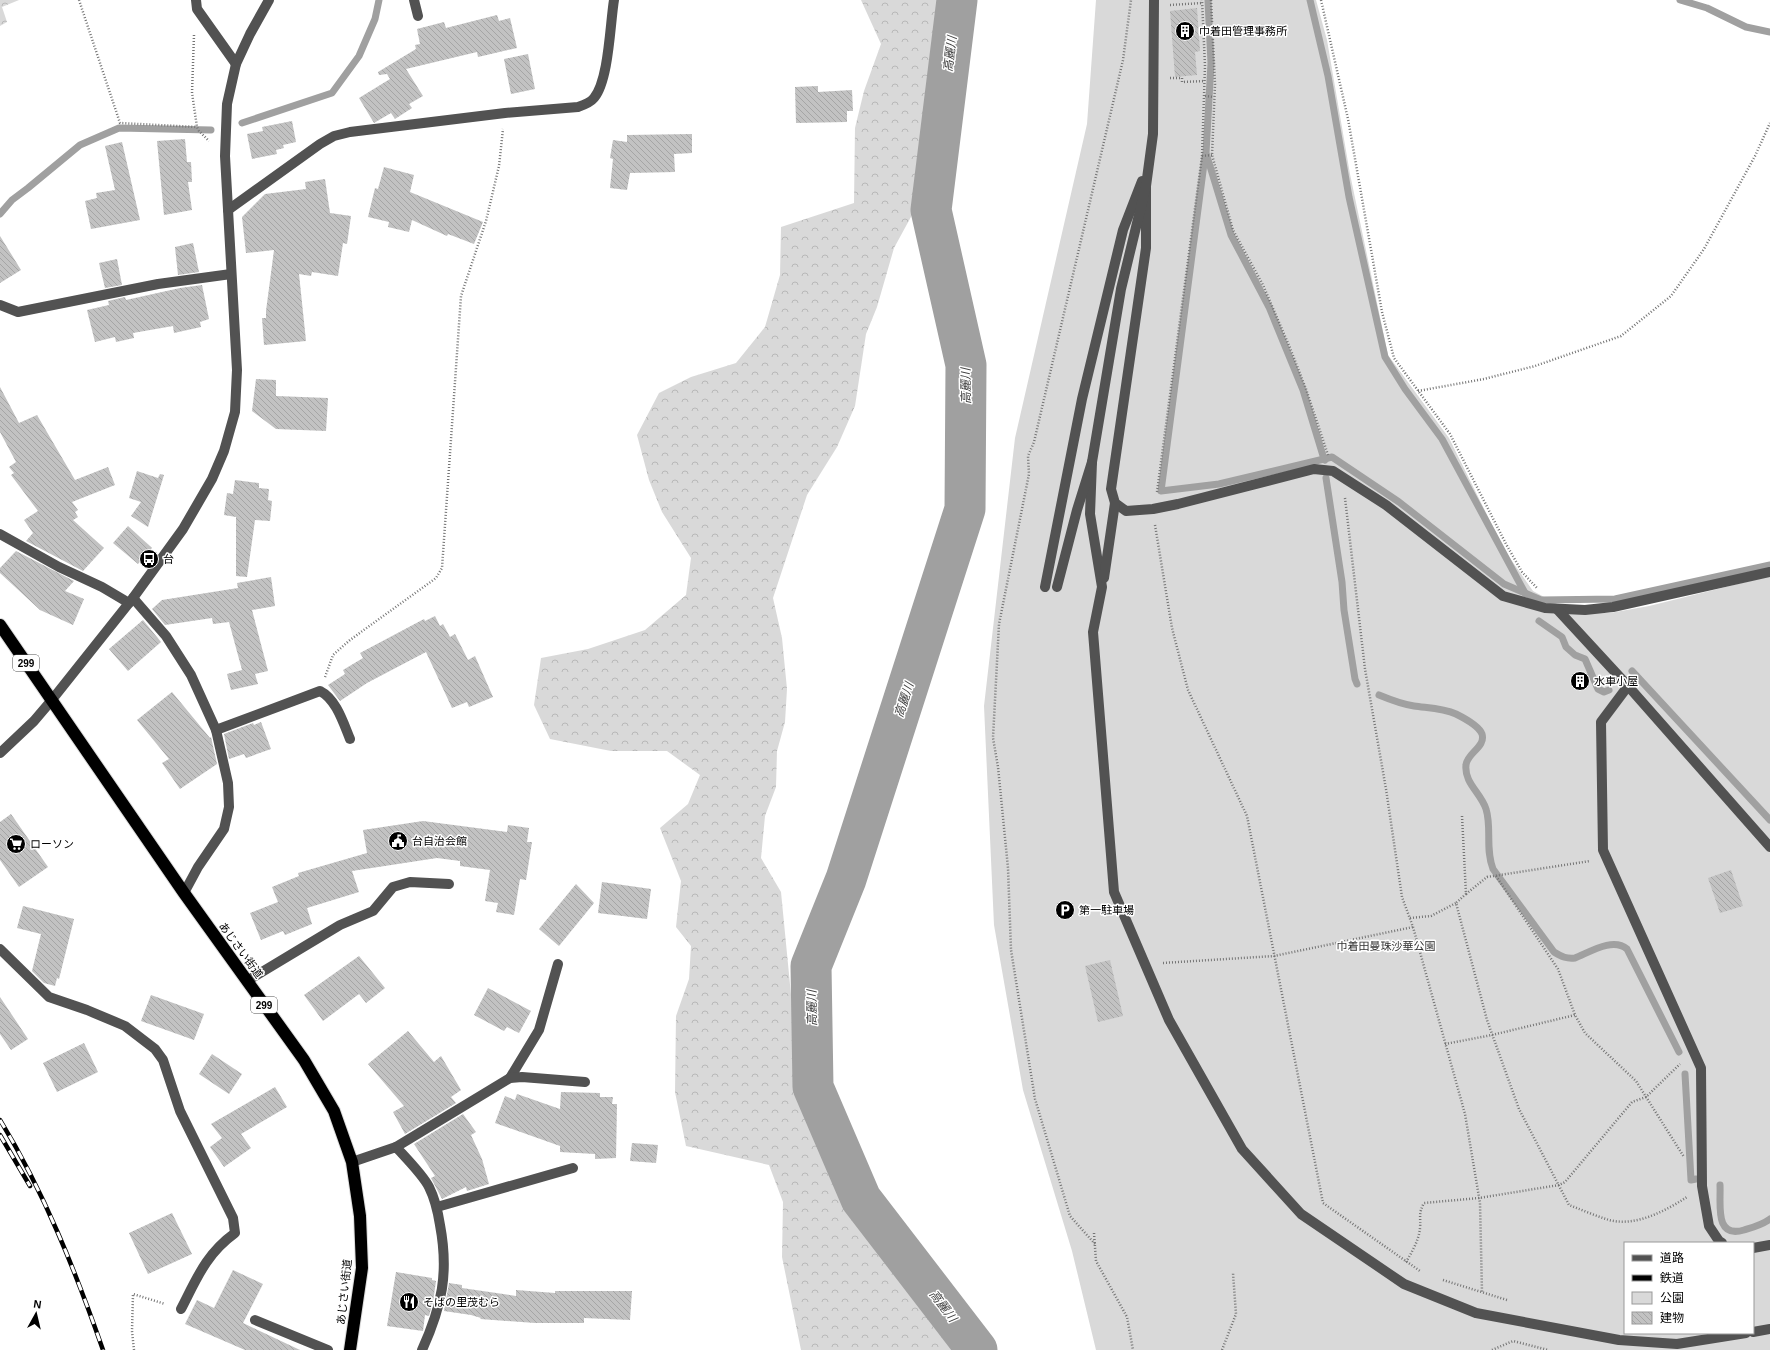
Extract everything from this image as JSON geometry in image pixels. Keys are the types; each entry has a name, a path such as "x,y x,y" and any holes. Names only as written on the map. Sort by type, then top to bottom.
{"highway":[{"name":"あじさい街道","path":"0,625 184,893 304,1060 334,1111 352,1162 360,1216 362,1268 350,1350"}],"street":[{"path":"0,753 34,721 131,600 183,529 212,479 224,451 234,412 237,370 225,132 227,104 236,64 250,34 269,0"},
{"path":"414,0 418,16"},
{"path":"228,210 320,144 334,136 350,132 505,113 578,107 588,104 594,99 600,89 604,77 614,0"},
{"path":"1102,587 1090,514 1092,462 1121,289 1146,186 1153,134 1154,3"},
{"path":"197,4 236,64"},
{"path":"1045,587 1082,399 1123,230 1149,163"},
{"path":"1146,186 1146,248 1111,489 1115,503 1102,587 1093,632 1114,892 1169,1020 1242,1149 1301,1214 1404,1284 1476,1313 1619,1340 1677,1344 1740,1334"},
{"path":"0,305 18,312 158,284 231,274"},
{"path":"1057,587 1076,510 1092,462"},
{"path":"1115,503 1126,511 1154,508 1178,504 1314,468 1333,471 1386,505 1503,596 1545,608 1585,610 1613,607 1770,572"},
{"path":"0,534 59,566 131,600 154,621 170,642 191,675 216,730 228,783 229,807 224,829 198,868 184,893"},
{"path":"1557,609 1628,686 1770,847"},
{"path":"1628,686 1602,722 1603,850 1700,1068 1702,1186 1709,1226 1720,1242"},
{"path":"216,730 320,691 326,694 342,719 350,739"},
{"path":"247,981 340,925 373,911 393,887 410,882 449,884"},
{"path":"0,949 49,997 87,1010 125,1026 154,1049 163,1060 180,1111 233,1218 234,1233 222,1242 207,1258 181,1309"},
{"path":"510,1078 539,1030 558,964"},
{"path":"352,1162 396,1146 510,1078 522,1077 586,1082"},
{"path":"396,1146 428,1186 437,1207 444,1250 445,1273 440,1300 432,1330 422,1350"},
{"path":"437,1207 573,1168"},
{"path":"1754,1248 1770,1245"},
{"path":"255,1320 328,1350"},
{"path":"1754,1332 1770,1329"}],"path":[{"path":"79,0 120,123 197,127"},
{"path":"1095,1244 1070,1216 1035,1098 1011,950 1008,868 998,767 993,738 999,624 1029,474 1028,456 1034,442 1123,60 1130,0"},
{"path":"1211,0 1213,97 1211,156 1233,230 1263,285 1290,348 1306,389 1327,453"},
{"path":"1321,0 1348,119 1382,312 1394,358 1450,434 1506,544 1522,572 1541,592"},
{"path":"1154,3 1202,2 1205,81 1203,156 1154,508 1172,628 1188,690 1247,816 1322,1203 1424,1274"},
{"path":"197,4 194,26 192,93 197,127 199,131"},
{"path":"1186,82 1205,81"},
{"path":"1205,96 1213,97"},
{"path":"320,691 333,655 350,640 436,578 442,568 461,296 486,220 499,166 505,113"},
{"path":"1418,391 1484,379 1535,366 1621,336 1671,296 1704,249 1755,156 1770,123"},
{"path":"1203,156 1211,156"},
{"path":"1342,476 1365,669 1386,789 1402,897 1413,927 1465,1114 1479,1198 1482,1292"},
{"path":"1462,816 1466,894"},
{"path":"1410,918 1431,916 1456,903 1487,877 1585,863 1606,857"},
{"path":"1496,876 1558,969 1575,1015 1586,1033 1636,1081 1686,1161"},
{"path":"1456,903 1492,1035 1519,1109 1569,1205 1611,1220 1639,1221 1676,1204 1702,1186"},
{"path":"1145,964 1274,956 1413,927"},
{"path":"1445,1044 1492,1035 1575,1015"},
{"path":"1407,1261 1414,1247 1420,1229 1419,1213 1424,1203 1479,1198 1559,1185 1566,1182 1632,1102 1646,1097 1693,1050"},
{"path":"1094,1233 1096,1261 1127,1317 1133,1350"},
{"path":"1222,1350 1236,1314 1233,1273"},
{"path":"1439,1278 1511,1301"},
{"path":"134,1350 132,1331 133,1294 181,1309"},
{"path":"1492,1350 1512,1341 1548,1350"}],"green space":[{"path":"0,0 19,0 2,7 7,22 0,26"},
{"path":"861,0 947,0 939,20 921,140 926,172 918,204 894,248 877,307 866,334 855,406 837,447 807,495 773,598 782,638 787,689 785,722 777,751 776,787 765,816 761,858 781,892 792,1005 795,1079 842,1186 880,1245 958,1350 801,1350 782,1257 783,1202 769,1165 686,1146 675,1092 676,1016 689,979 691,946 676,927 681,881 660,828 688,804 700,775 667,751 611,751 550,739 534,705 541,658 588,649 645,630 686,595 691,558 662,512 649,480 637,435 659,393 691,377 736,363 765,327 780,275 781,227 854,203 855,128 864,91 881,44"},
{"name":"巾着田曼珠沙華公園","path":"1096,0 1316,0 1327,40 1350,174 1388,355 1449,438 1505,551 1533,591 1574,613 1610,613 1649,606 1770,576 1770,1350 1096,1350 1072,1251 1023,1090 994,925 984,706 1015,438 1087,124"}],"building":[{"name":"巾着田管理事務所","path":"1197,8 1200,51 1195,52 1197,75 1175,77 1170,11"},
{"path":"497,15 499,21 510,18 517,48 478,57 477,52 406,69 423,96 409,104 412,108 395,119 391,113 374,123 359,98 390,79 387,74 379,75 378,72 416,49 415,45 420,44 417,29 444,22 446,28"},
{"path":"528,54 535,89 511,94 504,59"},
{"path":"818,86 818,92 852,90 853,111 847,111 847,122 796,123 795,87"},
{"path":"292,121 296,142 283,145 284,148 276,150 277,154 252,159 247,134 263,131 262,127"},
{"path":"692,134 692,153 674,154 675,172 630,173 627,190 610,188 613,159 610,158 613,140 627,142 627,135"},
{"path":"185,139 187,162 191,162 192,182 188,182 192,210 164,215 157,141"},
{"path":"122,142 140,220 91,229 85,201 97,198 96,193 115,190 105,146"},
{"path":"384,167 414,175 410,192 483,222 474,244 448,234 447,236 412,220 409,232 388,227 389,222 368,217 375,188 378,189"},
{"path":"325,179 330,213 351,216 347,244 343,243 338,276 312,272 311,276 299,274 306,341 264,345 262,318 266,318 274,250 246,253 242,217 265,194 306,189 305,182"},
{"path":"0,236 21,270 0,283"},
{"path":"193,243 199,272 178,275 175,247"},
{"path":"117,259 122,285 105,288 99,263"},
{"path":"202,285 209,319 200,322 201,327 174,333 173,326 133,333 134,338 116,342 115,337 95,342 87,310 109,305 108,301 125,297 126,300 180,288"},
{"path":"256,379 276,380 276,396 328,398 326,431 276,429 252,411"},
{"path":"0,387 19,423 37,415 75,480 108,467 115,485 72,502 78,510 75,512 78,517 73,520 104,548 83,571 26,541 33,533 24,520 38,511 11,475 14,473 9,467 16,462 0,432"},
{"path":"137,471 158,478 160,474 164,475 148,527 131,516 141,502 129,498"},
{"path":"235,480 259,483 259,488 269,489 268,500 272,501 270,521 255,520 247,577 236,576 236,517 224,515 227,493 233,494"},
{"path":"128,526 152,548 138,564 113,543"},
{"path":"16,551 74,581 65,591 84,599 73,625 40,610 0,573 0,568"},
{"path":"271,577 275,606 252,610 268,671 255,674 258,684 231,690 227,674 242,670 229,622 213,624 212,618 165,625 152,609 162,600 238,588 237,583"},
{"path":"435,616 440,626 443,624 450,637 455,634 468,660 475,656 493,697 469,707 467,702 452,708 426,652 367,683 340,701 328,685 345,674 343,670 363,658 360,653 424,619 425,621"},
{"path":"143,620 161,642 128,671 109,649"},
{"path":"172,692 210,738 211,737 217,764 180,789 162,763 169,759 137,720"},
{"path":"261,722 271,749 246,758 244,754 229,759 224,734 253,723 254,725"},
{"name":"ローソン","path":"11,814 48,867 19,887 0,860 0,822"},
{"path":"423,821 507,832 508,825 529,828 527,842 532,842 526,880 520,879 514,915 496,912 498,903 485,901 490,870 460,866 460,861 437,858 352,871 359,892 307,908 312,924 285,935 283,931 261,940 250,913 278,902 272,887 299,876 298,873 367,853 363,830"},
{"path":"1731,870 1743,906 1720,913 1708,878"},
{"path":"602,882 651,889 647,919 598,913"},
{"path":"576,884 594,903 559,946 539,929"},
{"path":"23,906 74,919 59,979 57,978 55,986 44,983 32,971 41,934 17,928"},
{"path":"359,956 385,988 366,1003 359,994 323,1021 304,995"},
{"path":"1110,960 1123,1016 1098,1022 1085,966"},
{"path":"488,988 531,1011 519,1033 507,1027 504,1031 474,1015"},
{"path":"151,995 204,1014 194,1040 141,1021"},
{"path":"0,997 28,1039 11,1050 0,1034"},
{"path":"408,1031 434,1062 441,1056 461,1090 451,1097 456,1103 405,1134 393,1112 404,1106 368,1064"},
{"path":"84,1043 98,1072 57,1092 43,1063"},
{"path":"212,1054 242,1074 229,1094 199,1074"},
{"path":"275,1087 287,1107 241,1134 251,1148 224,1167 210,1147 222,1138 211,1124"},
{"path":"561,1092 600,1093 600,1097 613,1097 612,1104 617,1104 616,1158 595,1159 595,1154 560,1152 560,1146 495,1123 505,1096 515,1100 517,1094 560,1109"},
{"path":"463,1114 476,1132 471,1135 482,1159 489,1184 467,1191 466,1187 442,1199 431,1178 435,1176 414,1144"},
{"path":"632,1143 658,1145 656,1163 630,1161"},
{"path":"172,1213 192,1254 148,1274 129,1233"},
{"path":"233,1270 263,1284 243,1323 300,1350 245,1350 185,1324 197,1300 214,1308"},
{"path":"396,1272 432,1278 432,1280 436,1281 433,1302 429,1316 425,1315 423,1331 387,1326"},
{"path":"449,1283 462,1285 462,1288 516,1296 516,1290 555,1293 555,1291 632,1291 630,1320 584,1318 584,1323 535,1323 480,1319 481,1318 471,1315 444,1311"}],"waterway":[{"path":"242,123 332,93 359,56 375,19 379,0"},
{"name":"高麗川","path":"957,0 931,210 966,365 965,509 846,879 811,966 813,1087 861,1199 977,1350"},
{"path":"1208,0 1211,63 1206,153 1231,235 1269,307 1303,390 1324,459 1332,457 1399,502 1504,584 1541,600 1615,599 1770,565"},
{"path":"1310,0 1328,76 1349,197 1385,357 1405,389 1442,439 1525,593"},
{"path":"1680,0 1707,8 1746,27 1770,32"},
{"path":"0,214 12,200 80,145 119,128 211,130"},
{"path":"1205,156 1161,491 1219,484 1325,460"},
{"path":"1326,478 1342,582 1344,610 1357,684"},
{"path":"1539,621 1562,637 1566,647 1575,655 1585,659 1598,689 1604,692 1609,690"},
{"path":"1632,671 1770,820"},
{"path":"1379,695 1405,704 1441,709 1451,712 1471,722 1478,728 1483,739 1469,757 1466,765 1466,771 1470,783 1484,803 1488,816 1489,854 1493,869 1557,954 1564,957 1575,958 1594,949 1615,944 1627,949 1679,1052"},
{"path":"1685,1074 1691,1180 1696,1179"},
{"path":"1720,1185 1721,1218 1723,1225 1728,1229 1734,1231 1744,1230 1770,1219"}],"railway":[{"path":"0,1120 31,1175 58,1232 103,1350"},
{"path":"0,1135 30,1186"}],"place":[{"name":"巾着田管理事務所","path":"1185,31"},
{"name":"台","path":"149,559"},
{"name":"水車小屋","path":"1580,681"},
{"name":"台自治会館","path":"398,841"},
{"name":"ローソン","path":"16,844"},
{"name":"第一駐車場","path":"1065,910"},
{"name":"そばの里茂むら","path":"409,1302"}]}
